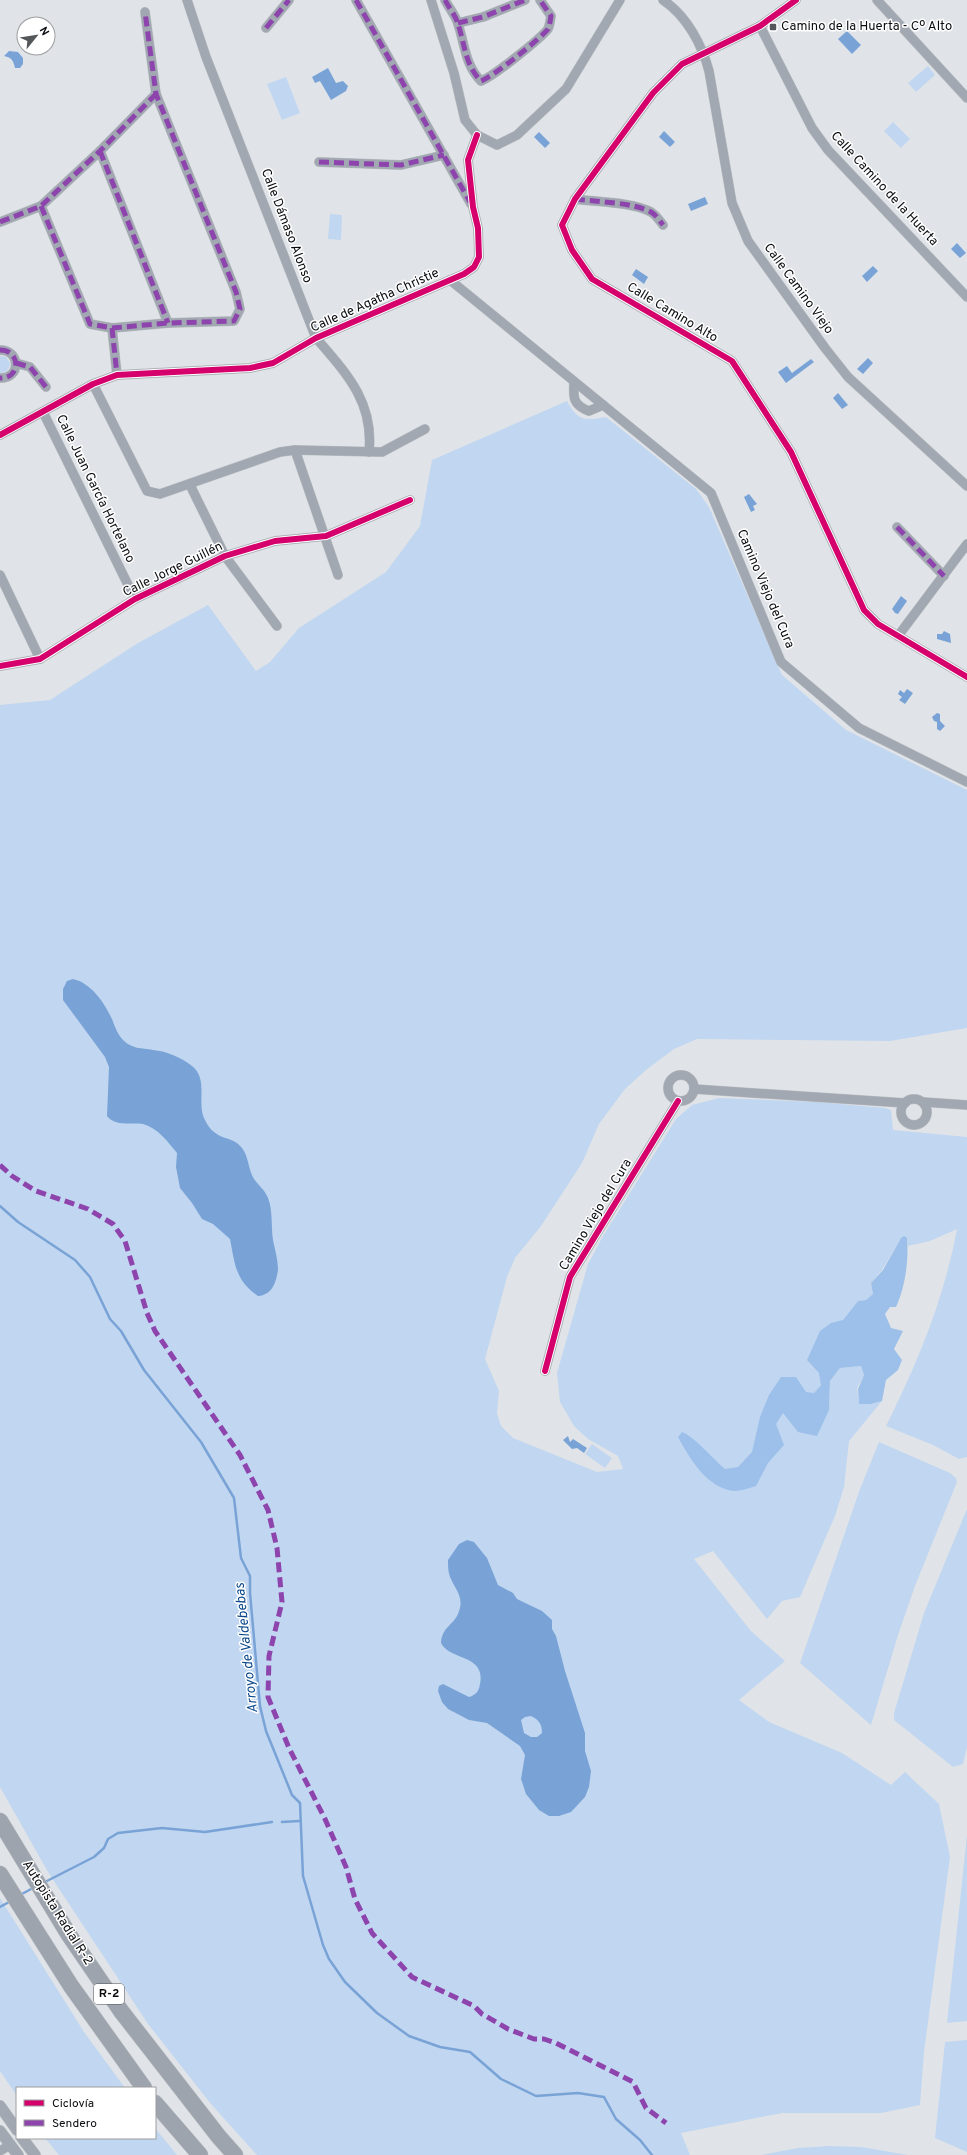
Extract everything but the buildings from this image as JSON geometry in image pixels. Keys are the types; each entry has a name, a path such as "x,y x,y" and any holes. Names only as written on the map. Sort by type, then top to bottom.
{"highway":[{"name":"Autopista Radial R-2","path":"0,1821 69,1935 121,2011 219,2138 235,2155"},
{"name":"R-2","path":"0,1874 71,1986 143,2087"},
{"path":"156,2104 200,2155"}],"street":[{"name":"Calle Dámaso Alonso","path":"187,0 206,58 316,338 337,362 362,398 369,420 369,452"},
{"path":"266,28 289,0"},
{"name":"Calle de Agatha Christie","path":"356,0 473,207"},
{"path":"431,0 454,73 465,120 477,135 497,145 517,135 566,89 620,0"},
{"path":"445,0 458,23 464,53 473,73 481,81 490,77 527,49 547,29 551,16 540,0"},
{"path":"458,23 483,17 525,0"},
{"name":"Calle Camino Viejo","path":"663,0 682,18 704,53 710,72 732,203 748,241 825,348 848,377 967,486"},
{"name":"Calle Camino Alto","path":"796,0 760,26 682,64 654,93 575,199 562,225 572,250 592,278 732,361 791,452 864,610 878,624 967,677"},
{"path":"878,0 967,98"},
{"path":"41,206 90,324 112,328 168,323 234,321 240,309 236,292 156,94 145,12"},
{"name":"Calle Camino de la Huerta","path":"760,26 812,128 828,150 967,297"},
{"path":"0,222 41,206 100,151 156,94"},
{"name":"Calle de Agatha Christie","path":"0,435 93,384 117,375 250,368 273,363 316,338 464,274 474,266 479,257 478,228 473,207 468,160 477,135"},
{"path":"100,151 168,323"},
{"path":"319,162 401,165 444,155"},
{"path":"575,199 611,204 633,205 652,213 663,225"},
{"name":"Camino Viejo del Cura","path":"450,280 710,493 781,662 859,728 967,782"},
{"path":"112,328 117,375"},
{"path":"0,350 9,352 16,363 30,367 46,387"},
{"path":"0,378 11,376 14,372 16,363"},
{"path":"574,382 573,397 579,407 589,411 603,405"},
{"path":"93,384 148,491 160,494 190,485 280,452 295,450 382,452 425,429"},
{"name":"Calle Juan García Hortelano","path":"43,412 135,599"},
{"path":"295,450 326,536 338,575"},
{"path":"190,485 225,556 277,626"},
{"name":"Calle Jorge Guillén","path":"0,666 40,659 135,599 225,556 275,541 326,536 410,500"},
{"path":"896,527 944,576"},
{"path":"898,636 967,544"},
{"path":"0,575 40,659"},
{"path":"679,1075 688,1077 694,1084 694,1089 689,1099 678,1101 668,1092 671,1079 679,1075"},
{"path":"694,1089 883,1102 903,1107 915,1099 924,1102 967,1105"},
{"name":"Camino Viejo del Cura","path":"545,1371 570,1277 678,1101"},
{"path":"924,1102 927,1110 926,1119"},
{"path":"903,1107 903,1120 910,1125 919,1125 936,1109 950,1104"},
{"path":"0,2106 16,2129"},
{"path":"0,2131 18,2155"},
{"path":"23,2139 35,2155"},
{"path":"0,2151 10,2145"}],"shaded area":[{"path":"847,31 861,45 852,54 838,39"},
{"path":"9,51 16,52 16,56 21,56 23,58 23,64 20,68 15,68 12,60 4,56"},
{"path":"928,66 935,75 916,92 908,83"},
{"path":"328,68 336,83 343,81 348,86 346,91 331,100 320,81 315,83 312,77"},
{"path":"286,77 300,113 282,120 267,84"},
{"path":"893,122 910,139 901,148 884,131"},
{"path":"664,131 675,142 670,147 659,137"},
{"path":"539,132 550,143 545,148 534,137"},
{"path":"705,197 708,204 691,211 688,204"},
{"path":"330,214 342,215 341,240 328,239"},
{"path":"957,243 966,253 960,258 951,249"},
{"path":"873,266 878,271 867,282 862,276"},
{"path":"636,269 648,277 644,284 632,275"},
{"path":"0,356 6,357 10,363 7,370 0,373"},
{"path":"868,358 873,363 863,374 857,369"},
{"path":"811,359 814,362 786,383 778,372 787,366 792,373"},
{"path":"838,393 848,405 842,409 833,398"},
{"path":"567,401 578,416 582,418 592,419 606,417 696,489 709,507 782,675 846,730 967,790 967,1028 890,1041 697,1039 674,1049 646,1070 625,1089 599,1124 582,1163 541,1226 515,1258 507,1277 485,1359 499,1391 497,1413 501,1426 513,1438 597,1472 623,1469 618,1456 588,1439 574,1426 560,1402 557,1373 588,1264 603,1236 676,1119 692,1105 719,1098 817,1102 885,1108 891,1110 893,1130 967,1137 967,1457 959,1459 933,1445 886,1426 909,1378 929,1330 952,1255 957,1229 930,1241 908,1246 907,1238 901,1238 882,1270 871,1283 873,1294 866,1300 858,1301 843,1320 821,1385 814,1393 783,1413 829,1410 830,1381 840,1368 861,1366 864,1375 857,1388 859,1404 871,1404 882,1401 849,1441 844,1487 835,1516 800,1597 782,1601 767,1619 713,1551 694,1559 751,1631 785,1661 739,1700 769,1722 842,1753 891,1785 905,1772 939,1804 950,1857 924,2052 920,2105 881,2113 782,2113 681,2133 690,2155 257,2155 211,2104 148,2024 48,1872 0,1787 0,705 50,700 138,643 208,605 256,671 270,662 299,628 386,572 420,526 432,460"},
{"path":"749,494 757,504 753,506 755,510 751,512 744,497"},
{"path":"901,596 907,601 898,614 892,609"},
{"path":"944,631 950,634 951,643 937,639 937,634 942,634"},
{"path":"907,689 913,693 905,704 899,700 902,697 898,694 900,690 904,693"},
{"path":"937,713 940,714 940,721 945,726 940,731 937,729 937,722 934,721 932,717"},
{"path":"73,979 86,985 101,1000 112,1019 116,1030 126,1043 137,1048 174,1055 188,1063 197,1071 200,1078 202,1107 205,1120 214,1132 234,1141 242,1148 246,1155 254,1179 265,1193 270,1203 273,1240 278,1270 274,1284 267,1293 258,1296 250,1290 240,1278 235,1264 230,1239 213,1224 202,1219 180,1188 176,1167 177,1153 166,1140 158,1132 148,1126 143,1124 114,1122 107,1116 109,1067 105,1057 63,1000 63,989 67,981"},
{"path":"904,1236 907,1238 907,1264 904,1283 896,1307 890,1307 885,1314 891,1328 903,1331 894,1349 902,1360 898,1370 886,1380 882,1401 871,1404 859,1404 858,1389 864,1375 861,1366 840,1368 830,1381 829,1410 817,1436 798,1432 783,1413 776,1424 784,1445 768,1463 756,1486 734,1491 724,1489 708,1478 694,1463 678,1437 682,1432 698,1443 725,1469 738,1467 752,1452 760,1417 769,1395 781,1377 796,1377 806,1392 814,1393 821,1385 819,1373 807,1360 820,1331 831,1323 843,1320 858,1301 866,1300 873,1294 871,1283 883,1270 901,1238"},
{"path":"568,1436 570,1442 573,1439 587,1448 584,1453 577,1448 572,1449 563,1440"},
{"path":"879,1442 950,1473 956,1478 957,1482 915,1586 898,1635 871,1725 800,1663 860,1489"},
{"path":"592,1444 612,1458 605,1468 585,1454"},
{"path":"967,1509 967,1747 963,1764 953,1767 894,1720 894,1713 924,1613"},
{"path":"467,1540 474,1542 487,1558 498,1585 513,1593 517,1599 542,1611 552,1620 552,1629 556,1636 565,1671 585,1733 585,1751 591,1771 589,1787 585,1797 571,1812 559,1816 549,1816 539,1810 526,1794 521,1779 525,1755 520,1746 487,1723 469,1720 448,1709 442,1702 438,1691 439,1686 443,1684 469,1697 477,1692 480,1684 478,1667 466,1659 452,1653 441,1643 446,1629 457,1616 461,1602 450,1577 448,1565 448,1560 459,1544","holes":["531,1716 540,1723 542,1733 537,1737 531,1737 524,1733 521,1720 525,1717"]},
{"path":"967,1835 967,2021 947,2023"},
{"path":"0,1898 84,2032 124,2087 16,2087 16,2095 0,2071"},
{"path":"967,2040 967,2152 935,2138 945,2042"},
{"path":"156,2129 177,2155 59,2155 46,2139 156,2139"},
{"path":"829,2146 861,2147 908,2155 761,2155 798,2148"}],"waterway":[{"name":"Arroyo de Valdebebas","path":"0,1206 18,1222 75,1260 90,1277 110,1319 121,1331 144,1370 201,1442 234,1498 241,1558 250,1576 250,1593 260,1706 266,1731 292,1795 300,1803 303,1876 323,1945 329,1959 345,1982 377,2013 409,2036 440,2047 470,2052 501,2079 536,2096 578,2093 604,2097 616,2119 640,2140 652,2155"},
{"path":"282,1822 300,1821"},
{"path":"43,1883 94,1857 104,1848 108,1839 118,1833 162,1828 205,1832 272,1822"},
{"path":"20,1895 33,1888"},
{"path":"0,1907 11,1901"}],"marked path":[{"path":"266,28 289,0"},
{"path":"356,0 470,202"},
{"path":"445,0 457,21 466,54 472,68 481,81 516,57 548,29 551,16 540,0"},
{"path":"458,23 483,17 525,0"},
{"path":"41,206 90,324 112,328 168,323 234,321 240,309 236,292 156,94 145,12"},
{"path":"0,222 41,206 100,151 156,94"},
{"path":"100,151 168,323"},
{"path":"319,162 401,165 444,155"},
{"path":"575,199 634,206 653,213 663,225"},
{"path":"112,328 117,375"},
{"path":"0,350 7,351 12,355 16,364 15,370 12,374 7,377 0,378"},
{"path":"16,363 30,367 46,387"},
{"path":"897,527 944,576"},
{"path":"0,1165 12,1176 36,1191 88,1209 113,1224 125,1241 147,1313 155,1331 240,1455 268,1510 277,1548 282,1602 269,1656 268,1697 289,1748 325,1819 346,1867 355,1899 372,1933 412,1977 474,2006 482,2014 508,2029 534,2039 544,2039 556,2043 633,2082 646,2108 666,2123"}],"cycle path":[{"path":"796,0 760,26 682,64 653,93 575,199 562,225 572,250 592,279 732,361 791,452 864,610 878,624 967,677"},
{"path":"0,435 93,384 117,375 250,368 273,363 316,338 464,274 474,267 479,257 478,228 473,207 468,160 477,135"},
{"path":"0,666 40,659 135,599 225,556 275,541 326,536 410,500"},
{"path":"545,1371 570,1277 678,1101"}],"place":[{"name":"Camino de la Huerta - Cº Alto","path":"773,27"}]}
